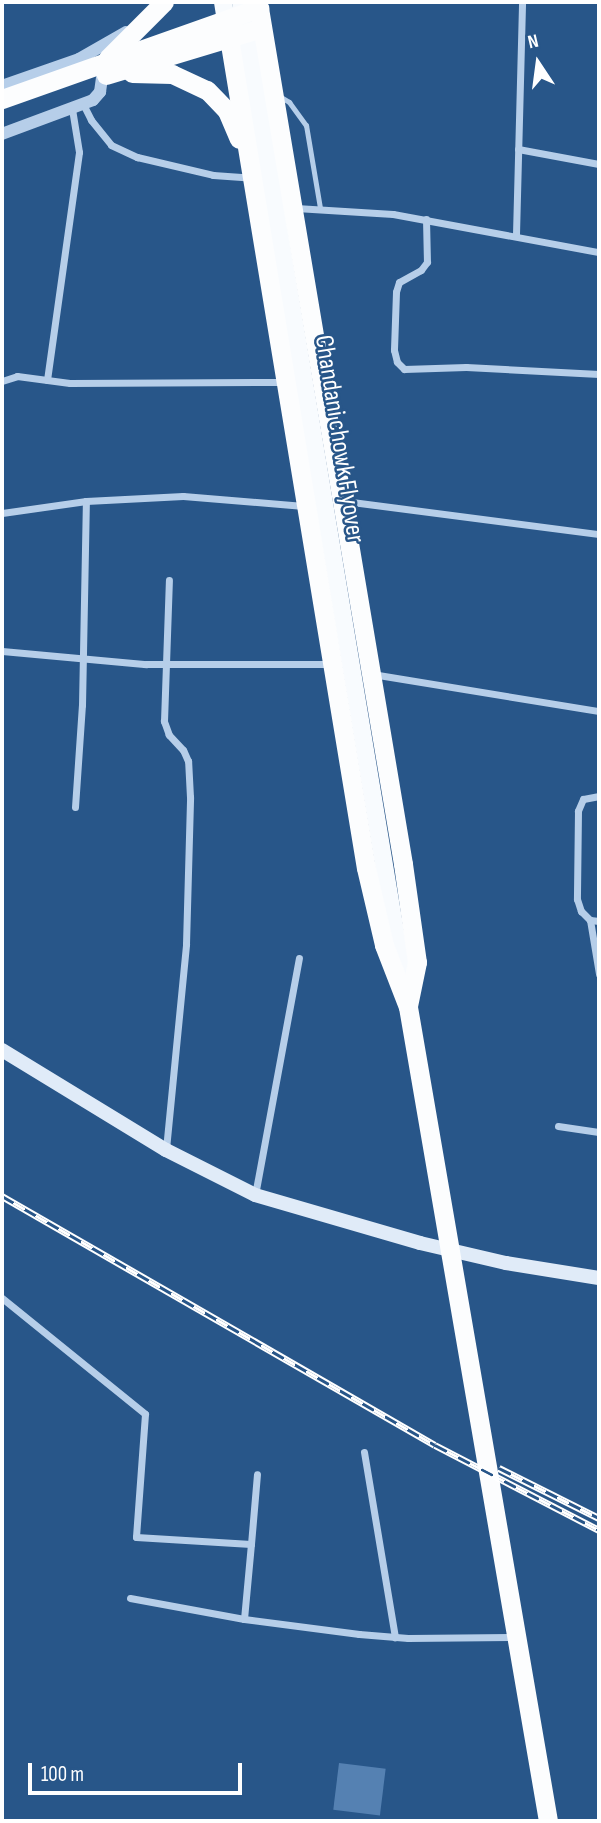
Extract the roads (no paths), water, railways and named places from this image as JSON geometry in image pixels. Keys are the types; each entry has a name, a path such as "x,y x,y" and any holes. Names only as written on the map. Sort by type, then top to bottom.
{"highway":[{"path":"106,71 144,22 164,2"},
{"path":"2,113 226,19 255,10 295,208 417,962 408,1007"},
{"path":"226,19 331,664 378,923 408,1007 548,1821"},
{"path":"2,99 106,71 172,74 206,90 227,111 251,172"}],"main road":[{"name":"Chandani chowk Flyover","path":"255,10 408,1007"},
{"path":"2,1050 166,1150 255,1195 420,1244 506,1263 599,1278"}],"street":[{"path":"516,234 522,2"},
{"path":"2,86 79,59 144,22"},
{"path":"2,134 78,107 100,92 106,71"},
{"path":"78,107 111,145 137,157 213,175 251,172"},
{"path":"47,380 79,152 78,107"},
{"path":"518,149 599,164"},
{"path":"295,208 363,210 426,219 516,234 599,252"},
{"path":"426,219 427,262 421,270 400,282 396,292 394,350 397,362 404,369 466,367 599,374"},
{"path":"2,381 17,376 47,380 284,382"},
{"path":"2,513 86,501 183,496 304,506"},
{"path":"75,807 84,658 86,501"},
{"path":"343,501 599,534"},
{"path":"166,1150 186,944 190,797 188,761 183,750 169,735 164,721 169,580"},
{"path":"2,651 165,665 331,664"},
{"path":"372,674 599,711"},
{"path":"599,796 583,799 578,811 577,899 581,911 590,919 599,921"},
{"path":"590,919 599,974"},
{"path":"255,1195 299,958"},
{"path":"558,1126 599,1132"},
{"path":"2,1298 145,1413 136,1537 251,1544"},
{"path":"364,1452 395,1637"},
{"path":"244,1619 257,1474"},
{"path":"130,1598 244,1619 395,1637 517,1637"}],"lane":[{"path":"273,92 289,102 306,125 320,208"}],"railway":[{"path":"2,1196 435,1445 599,1530"},
{"path":"499,1468 599,1518"}]}
